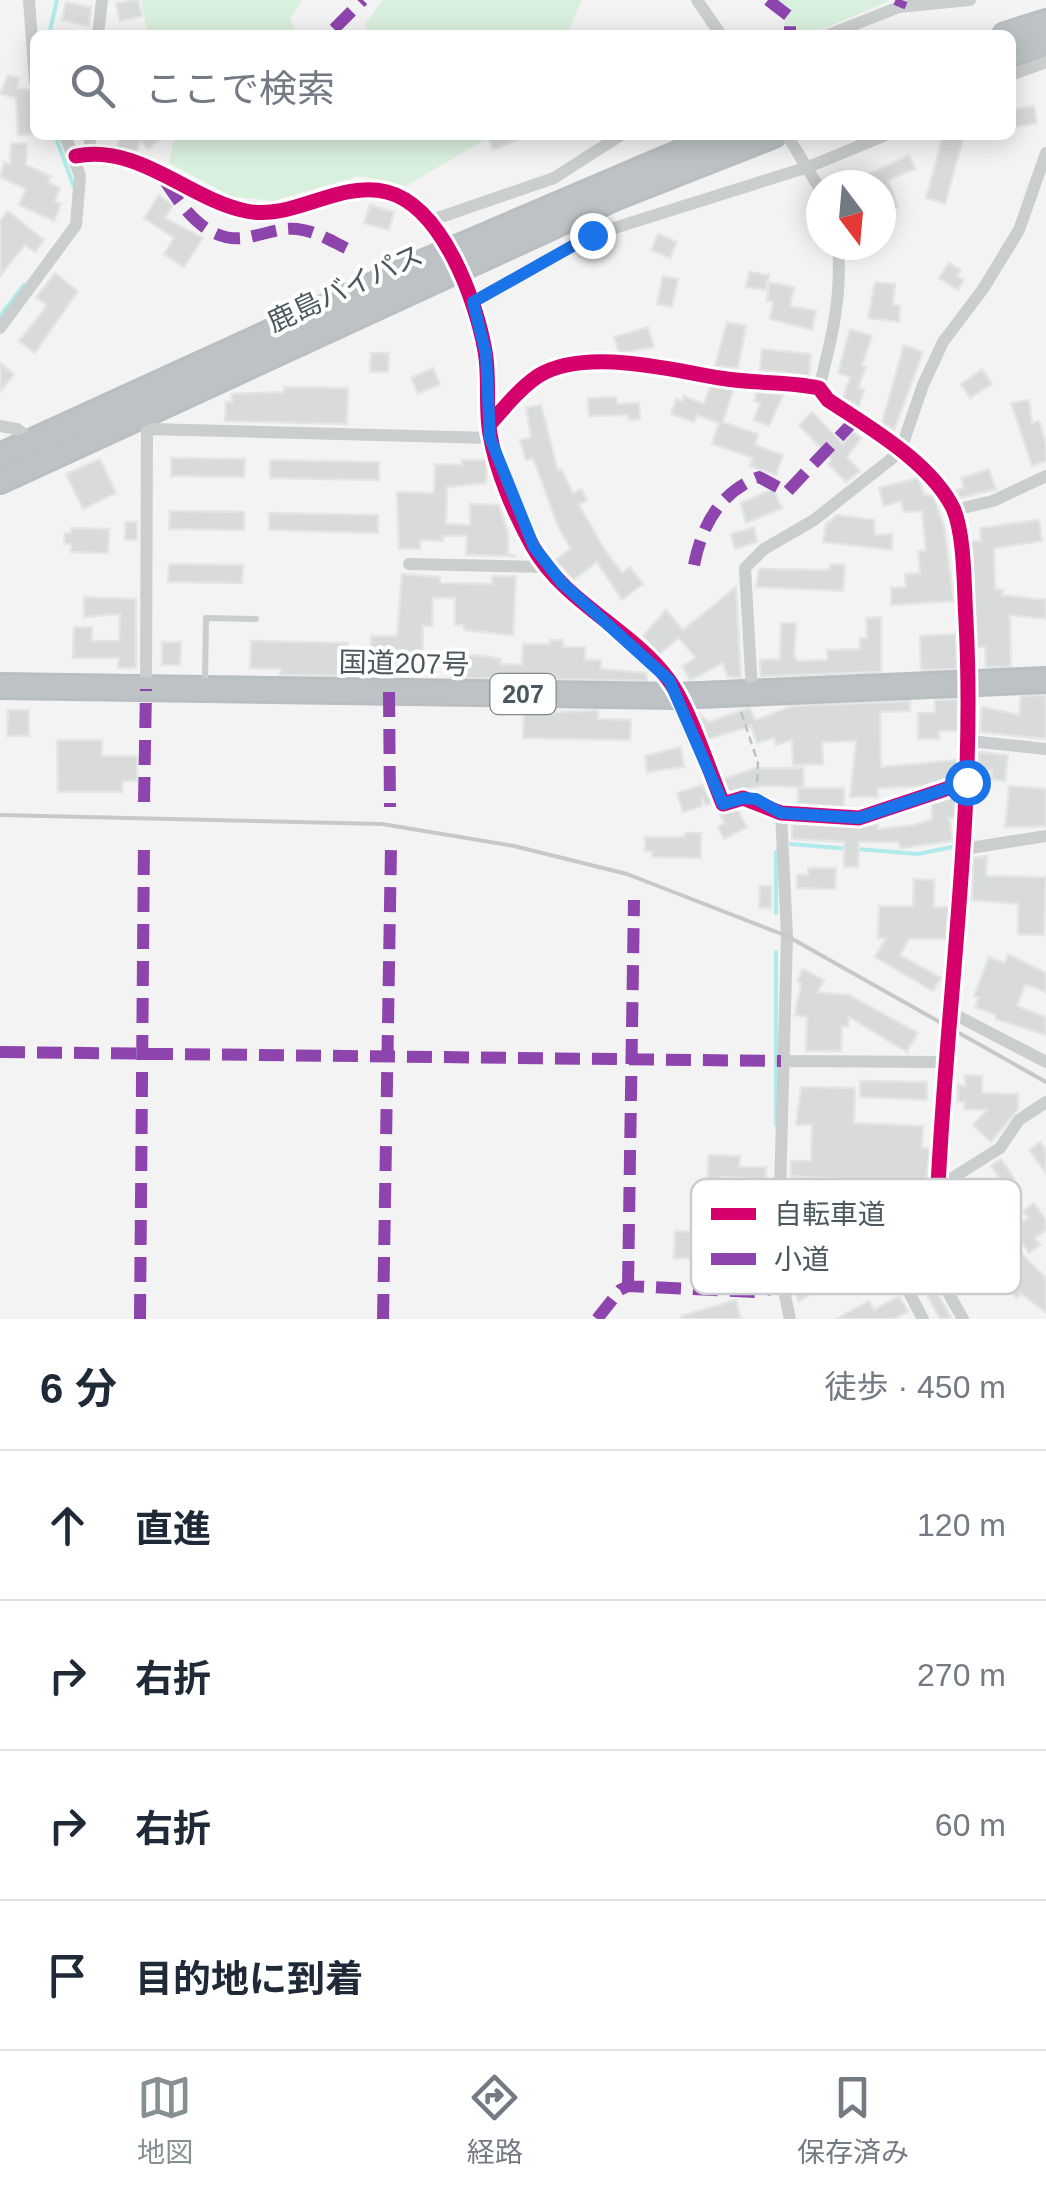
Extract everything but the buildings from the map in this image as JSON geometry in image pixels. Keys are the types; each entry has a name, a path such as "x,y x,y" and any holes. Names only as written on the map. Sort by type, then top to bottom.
{"highway":[{"path":"1016,32 1046,22"},
{"path":"1016,52 1046,43"},
{"name":"鹿島バイパス","path":"0,481 596,184 708,140"},
{"name":"鹿島バイパス","path":"0,456 34,441 143,412 614,198 761,140"},
{"name":"国道207号","path":"0,686 676,696 1046,680"}],"street":[{"path":"29,0 31,30"},
{"path":"99,30 102,0"},
{"path":"697,0 717,30"},
{"path":"841,30 899,7 970,0"},
{"path":"1016,73 1046,62"},
{"path":"0,328 76,225 81,202 76,156 68,140"},
{"path":"90,140 91,153"},
{"path":"432,220 554,178 613,140"},
{"path":"790,140 809,170"},
{"path":"473,302 610,228 871,140"},
{"path":"742,693 746,568 764,549 814,520 900,452 923,385 944,342 1019,230 1046,152"},
{"path":"76,156 91,153 156,168 247,211 274,212 352,190 383,190 408,199 432,220 440,234"},
{"path":"820,388 840,302 839,260"},
{"path":"464,287 473,302 486,354 489,432 517,513 546,566 669,680 723,804 756,799 781,813 859,818 967,782"},
{"path":"489,432 540,374 562,368 622,362 664,364 722,378 777,380 820,388 828,400 931,479 954,510 964,579 969,742 959,950 944,1062 938,1179"},
{"path":"146,688 143,412 489,432"},
{"path":"0,426 17,429 34,441"},
{"path":"954,510 993,501 1046,476"},
{"path":"408,564 546,566"},
{"path":"969,742 1046,748"},
{"path":"780,1179 787,936 781,813"},
{"path":"964,845 1046,836"},
{"path":"950,1012 1046,1062"},
{"path":"781,1060 944,1062"},
{"path":"952,1179 1000,1148 1019,1120 1046,1102"},
{"path":"785,1294 790,1319"},
{"path":"910,1294 923,1319"},
{"path":"949,1294 963,1319"}],"lane":[{"path":"204,690 206,618 256,619"}],"path":[{"path":"742,693 758,763 756,799"}],"green space":[{"path":"141,0 302,0 290,19 296,30 147,30"},
{"path":"383,0 582,0 569,30 367,30 364,25"},
{"path":"770,0 887,0 821,30 785,30 785,20"},
{"path":"174,140 484,140 406,186 359,176 272,201 230,196 169,163"}],"waterway":[{"path":"50,30 57,0"},
{"path":"57,140 74,187"},
{"path":"0,316 24,285"},
{"path":"791,844 849,849"},
{"path":"858,849 918,854 957,846"},
{"path":"776,852 776,913"},
{"path":"776,952 776,1125"}],"railway":[{"path":"0,815 382,824 514,846 627,874 787,936 1046,1082"}],"marked path":[{"path":"334,29 363,0"},
{"path":"768,0 790,17 790,30"},
{"path":"899,7 902,0"},
{"path":"165,181 187,212 218,234 243,238 297,229 348,249"},
{"path":"694,565 708,524 734,491 759,477 787,492 856,419"},
{"path":"144,802 146,689"},
{"path":"389,692 390,807"},
{"path":"140,1319 144,839"},
{"path":"383,1319 391,847"},
{"path":"628,1286 634,900"},
{"path":"0,1052 781,1061"},
{"path":"597,1319 620,1290 628,1286 691,1289"}],"cycle path":[{"path":"76,156 99,154 143,165 204,196 246,211 281,211 334,195 369,190 387,192 407,201 424,216 453,258 474,307 486,361 493,448 526,534 546,567 562,584 636,645 668,679 691,722 723,804 743,798 781,813 859,818 967,782"},
{"path":"489,425 538,376 579,363 628,363 732,380 794,384 819,388 828,400 914,461 943,491 957,519 962,547 968,692 964,834 938,1179"}],"route":[{"path":"592,235 473,302 486,354 490,438 517,513 546,566 669,680 723,804 756,799 781,813 859,818 967,782"}]}
